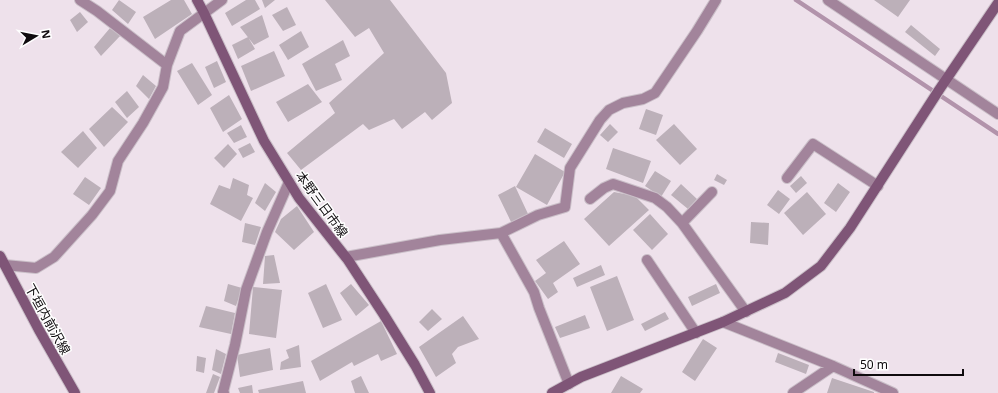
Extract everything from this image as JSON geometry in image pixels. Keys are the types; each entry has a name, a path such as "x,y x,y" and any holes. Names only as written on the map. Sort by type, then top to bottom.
{"street":[{"path":"80,0 97,11 166,65"},
{"name":"本野三日市線","path":"197,0 264,141 299,198 346,257 384,315 430,393"},
{"path":"2,261 36,268 54,257 92,215 110,191 118,161 143,123 163,87 166,65 180,31 222,0"},
{"path":"346,257 440,240 501,233 538,215 565,207 570,168 600,120 609,110 623,103 643,99 655,94 716,0"},
{"path":"828,0 998,114"},
{"path":"552,393 581,378 746,312 785,293 821,266 850,228 946,79 998,3"},
{"path":"787,178 813,144 878,186"},
{"path":"224,393 246,290 267,232 289,182"},
{"path":"590,199 604,188 613,184 655,198 667,207 682,223 746,312"},
{"path":"682,223 712,192"},
{"path":"501,233 534,292 569,384"},
{"path":"647,260 696,333"},
{"name":"下垣内前沢線","path":"2,261 75,393"},
{"path":"723,322 833,366 893,393"},
{"path":"792,393 833,366"}],"building":[{"path":"119,0 136,12 128,24 112,10"},
{"path":"171,0 184,0 192,14 155,39 143,17"},
{"path":"246,0 255,0 260,9 232,26 225,13"},
{"path":"262,0 275,0 265,8"},
{"path":"325,0 390,0 446,73 452,103 432,120 425,112 402,129 394,119 369,130 363,124 301,170 287,153 335,113 329,103 384,53 369,28 355,37"},
{"path":"874,0 910,0 898,17"},
{"path":"287,7 296,25 283,31 272,15"},
{"path":"80,12 88,22 77,32 70,20"},
{"path":"262,15 269,37 254,45 240,27"},
{"path":"911,25 940,49 935,56 905,32"},
{"path":"110,28 121,35 101,56 94,47"},
{"path":"301,31 309,47 288,60 279,45"},
{"path":"248,37 255,49 238,59 232,45"},
{"path":"343,40 350,56 335,64 342,80 316,91 302,64"},
{"path":"274,51 285,76 251,91 241,66"},
{"path":"217,61 226,82 214,88 205,67"},
{"path":"192,63 212,95 198,105 177,71"},
{"path":"143,75 156,86 149,99 136,86"},
{"path":"308,84 322,102 288,122 276,102"},
{"path":"127,91 139,107 127,118 115,102"},
{"path":"229,95 242,119 223,132 210,108"},
{"path":"112,107 128,122 104,147 89,129"},
{"path":"646,109 663,115 656,135 639,129"},
{"path":"610,124 618,132 608,142 600,135"},
{"path":"674,124 697,149 680,165 656,140"},
{"path":"241,125 247,137 234,143 227,133"},
{"path":"545,128 572,144 564,158 537,142"},
{"path":"83,131 97,148 78,168 61,152"},
{"path":"250,143 255,152 243,158 238,149"},
{"path":"228,144 237,154 224,168 214,158"},
{"path":"613,148 651,161 643,183 606,169"},
{"path":"535,154 565,172 547,205 516,187"},
{"path":"655,171 671,181 661,197 645,186"},
{"path":"717,174 727,180 724,185 714,180"},
{"path":"801,176 807,183 796,193 790,186"},
{"path":"85,177 101,188 89,205 73,194"},
{"path":"233,178 249,185 247,195 253,198 241,221 210,204 219,185 230,189"},
{"path":"265,183 276,192 265,211 255,203"},
{"path":"838,183 850,192 836,212 824,203"},
{"path":"681,184 697,199 688,209 671,195"},
{"path":"515,186 529,216 512,224 498,195"},
{"path":"778,190 790,199 779,214 767,205"},
{"path":"614,192 635,196 649,210 609,246 584,219"},
{"path":"807,192 826,214 803,235 784,213"},
{"path":"297,206 314,232 294,250 275,232 281,219"},
{"path":"650,214 668,234 652,250 633,230"},
{"path":"751,222 769,223 768,245 750,243"},
{"path":"245,223 261,227 255,245 242,242"},
{"path":"564,241 580,264 553,283 558,292 548,299 535,281 546,273 536,260"},
{"path":"274,255 280,283 263,284 265,256"},
{"path":"601,265 605,275 577,287 573,278"},
{"path":"617,276 634,320 607,331 590,287"},
{"path":"228,284 242,288 236,306 224,301"},
{"path":"326,284 342,320 323,328 308,293"},
{"path":"351,284 369,305 356,316 340,293"},
{"path":"716,284 720,293 692,306 688,297"},
{"path":"253,287 282,290 276,338 249,334"},
{"path":"206,306 235,313 231,334 199,327"},
{"path":"432,309 442,319 428,331 419,322"},
{"path":"665,312 669,319 645,331 641,324"},
{"path":"585,315 590,328 560,338 555,327"},
{"path":"463,316 479,339 458,347 452,354 456,363 436,377 419,347"},
{"path":"381,321 397,354 381,361 378,354 354,366 352,362 320,381 311,361"},
{"path":"703,339 717,348 695,381 682,372"},
{"path":"299,345 301,367 280,370 281,362 289,358 286,350"},
{"path":"270,348 273,370 240,377 237,355"},
{"path":"216,349 226,354 221,374 212,370"},
{"path":"778,353 809,365 806,374 775,362"},
{"path":"197,356 206,358 204,373 196,371"},
{"path":"213,374 220,377 214,393 206,393"},
{"path":"361,376 369,393 355,393 351,381"},
{"path":"621,376 643,389 640,393 611,393"},
{"path":"832,378 874,392 874,393 827,393"},
{"path":"303,381 306,393 259,393 258,390"},
{"path":"252,385 253,393 240,393 238,388"}],"waterway":[{"path":"796,0 998,134"}]}
